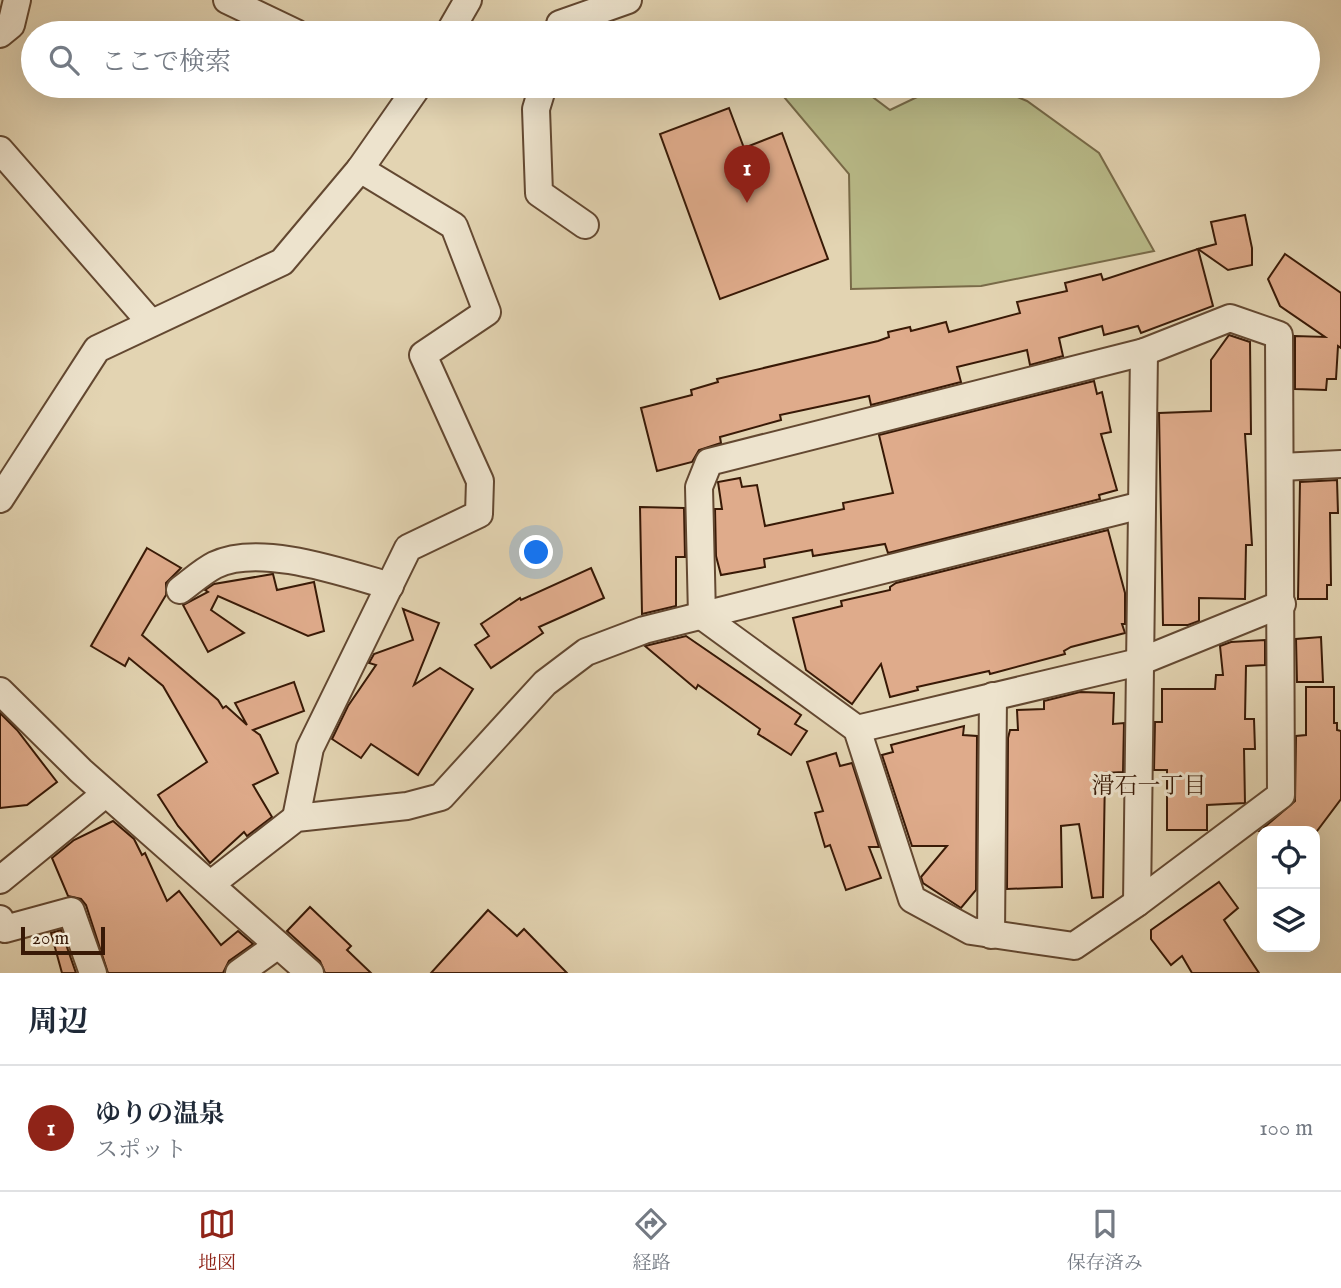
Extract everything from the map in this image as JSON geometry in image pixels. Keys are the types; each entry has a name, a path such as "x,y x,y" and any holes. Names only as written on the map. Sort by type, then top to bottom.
{"street":[{"path":"0,34 11,25 17,0"},
{"path":"227,0 271,21"},
{"path":"456,21 468,0"},
{"path":"568,21 628,0"},
{"path":"0,499 97,349 282,262 360,169 406,98"},
{"path":"539,98 536,109 538,193 585,225"},
{"path":"0,150 151,323"},
{"path":"296,818 310,748 408,548 479,514 480,481 423,355 487,313 454,226 360,169"},
{"path":"1230,318 1279,335 1281,795 1138,903 1073,946 971,931 912,899 857,729 702,616 699,487 709,462 1144,352 1230,318"},
{"path":"1138,903 1144,352"},
{"path":"1281,467 1341,464"},
{"path":"211,884 296,818 407,806 441,797 545,683 586,653 644,630 1142,505"},
{"path":"180,590 216,564 249,558 331,569 390,586"},
{"path":"857,729 1139,662 1282,604"},
{"path":"0,691 105,793 310,973"},
{"path":"991,935 993,696"},
{"path":"0,880 105,793"},
{"path":"0,919 5,929 71,911 93,973"},
{"path":"239,973 278,944"}],"green space":[{"path":"785,98 874,98 890,110 915,98 1020,98 1099,153 1154,251 981,286 851,289 849,174"}],"building":[{"path":"729,108 744,148 782,133 828,259 720,299 660,134"},
{"path":"1245,215 1252,248 1252,265 1228,270 1198,249 1216,244 1211,222"},
{"path":"1198,249 1213,306 1141,333 1138,326 1104,335 1102,326 1059,338 1063,356 1030,365 1027,350 957,367 961,382 871,405 869,396 780,415 781,420 720,437 721,443 699,450 692,462 657,471 641,408 692,395 691,390 718,382 717,379 878,341 889,337 888,332 910,327 911,331 946,322 949,332 1020,313 1017,302 1067,291 1065,283 1101,274 1103,280"},
{"path":"1285,254 1341,293 1341,348 1338,346 1336,379 1327,379 1326,390 1295,389 1295,336 1325,337 1280,306 1268,279"},
{"path":"1229,335 1250,342 1251,434 1245,434 1252,545 1246,545 1245,599 1199,598 1199,621 1188,625 1163,625 1159,413 1211,411 1211,360"},
{"path":"1094,381 1097,394 1102,392 1111,432 1101,434 1117,490 1099,495 1100,499 888,553 885,544 813,556 812,550 764,559 765,567 721,575 716,556 715,509 722,509 718,482 740,478 742,487 757,485 765,526 844,509 843,503 893,493 879,435"},
{"path":"1337,480 1338,513 1330,513 1331,585 1327,585 1327,599 1298,599 1300,482"},
{"path":"640,507 684,508 685,557 676,557 676,606 642,614"},
{"path":"1108,530 1125,593 1125,624 1122,624 1125,633 1071,647 1064,651 1065,654 990,674 989,671 917,687 918,690 890,697 881,664 852,704 806,670 793,618 842,606 841,601 890,590 896,583"},
{"path":"147,548 181,568 166,583 166,595 142,635 218,700 223,708 226,706 247,725 235,703 294,682 304,711 253,730 260,735 278,773 253,785 272,817 247,836 244,832 210,863 178,826 158,795 207,762 163,686 129,658 125,666 91,646"},
{"path":"591,568 604,598 539,627 543,633 491,668 475,645 489,636 481,624 520,598 521,600"},
{"path":"273,574 277,590 314,582 324,631 308,636 218,596 211,610 244,633 208,652 183,605 208,592 205,590 214,584"},
{"path":"403,609 439,623 414,685 440,668 473,689 418,775 371,744 361,758 332,739 348,706 376,665 369,663 374,654 413,640"},
{"path":"686,636 801,715 795,724 807,731 791,755 758,734 760,729 698,685 696,689 645,646"},
{"path":"1321,637 1323,682 1297,682 1296,639"},
{"path":"1265,640 1265,665 1246,666 1245,719 1254,719 1255,749 1244,749 1245,803 1207,805 1207,830 1167,830 1167,770 1154,770 1155,722 1162,722 1162,689 1215,689 1216,675 1223,675 1220,646 1231,642"},
{"path":"1306,687 1334,687 1334,723 1337,723 1337,730 1341,731 1341,799 1320,827 1266,826 1295,801 1296,736 1306,735"},
{"path":"1080,692 1114,693 1113,724 1124,723 1123,772 1105,773 1103,897 1092,898 1079,824 1061,826 1062,887 1007,889 1008,738 1010,730 1018,730 1017,710 1044,709 1044,701"},
{"path":"0,713 17,730 57,782 27,805 0,808"},
{"path":"964,726 963,735 977,736 976,890 961,908 923,883 921,877 947,846 912,846 882,755 893,752 891,745"},
{"path":"836,753 840,766 852,763 879,847 869,847 881,878 846,890 830,845 825,847 815,813 823,811 807,762"},
{"path":"113,821 134,839 142,855 145,853 167,901 179,891 221,945 238,931 253,944 229,961 223,973 108,973 86,905 81,899 68,896 52,858 74,840"},
{"path":"1219,882 1238,908 1224,920 1259,973 1192,973 1182,956 1171,965 1151,939 1151,930"},
{"path":"310,907 351,946 347,950 371,973 325,973 320,961 287,931"},
{"path":"488,910 517,936 524,929 567,973 431,973"},
{"path":"61,930 76,973 62,973 51,933"}],"place":[{"name":"ゆりの温泉","path":"747,203"}],"district":[{"name":"滑石一丁目","path":"1149,785"}]}
